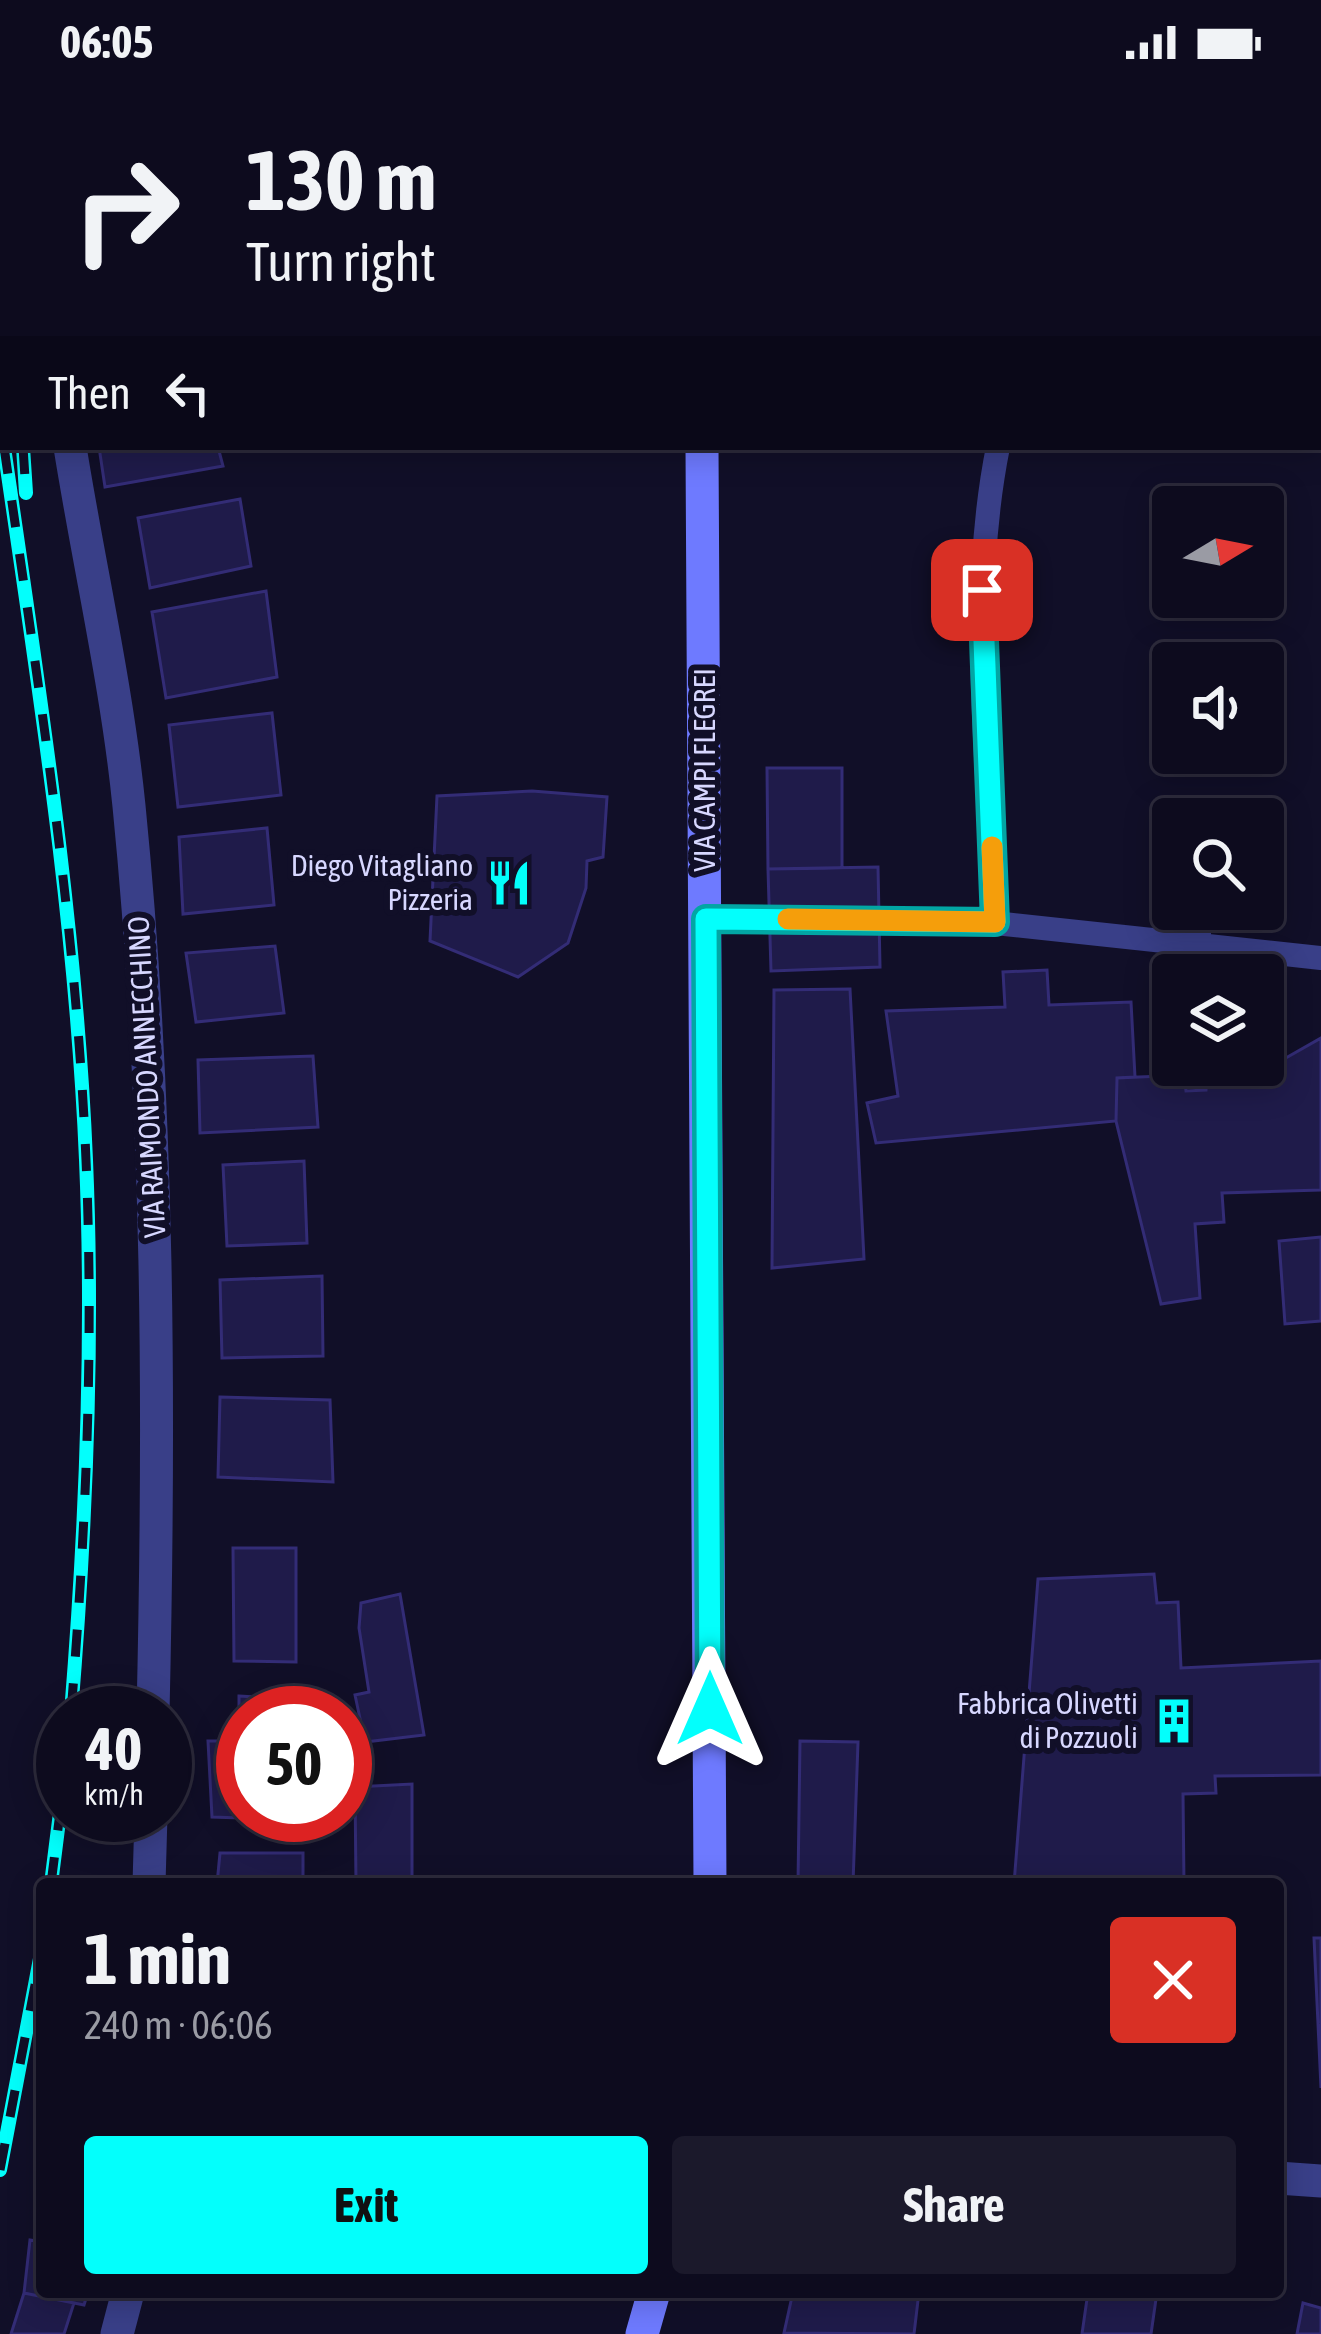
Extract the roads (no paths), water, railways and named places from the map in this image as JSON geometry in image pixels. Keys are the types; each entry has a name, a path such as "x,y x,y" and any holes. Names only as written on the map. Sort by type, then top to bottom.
{"main road":[{"name":"VIA CAMPI FLEGREI","path":"702,450 710,1878"},
{"path":"642,2334 651,2298"}],"street":[{"name":"VIA RAIMONDO ANNECCHINO","path":"70,450 128,801 146,1016 159,1278 153,1686"},
{"path":"149,1878 150,1842"},
{"path":"1284,2178 1321,2181"},
{"path":"117,2334 126,2298"}],"lane":[{"path":"995,922 982,590 988,496 997,450"},
{"path":"706,919 995,922 1321,958"},
{"path":"1199,930 1199,945"}],"railway":[{"path":"4,450 65,891 86,1160 87,1436 73,1686"},
{"path":"23,450 26,493"},
{"path":"52,1878 56,1842"},
{"path":"0,2170 36,1980"}],"place":[{"name":"Diego Vitagliano Pizzeria","path":"509,883"},
{"name":"Fabbrica Olivetti di Pozzuoli","path":"1174,1721"}]}
